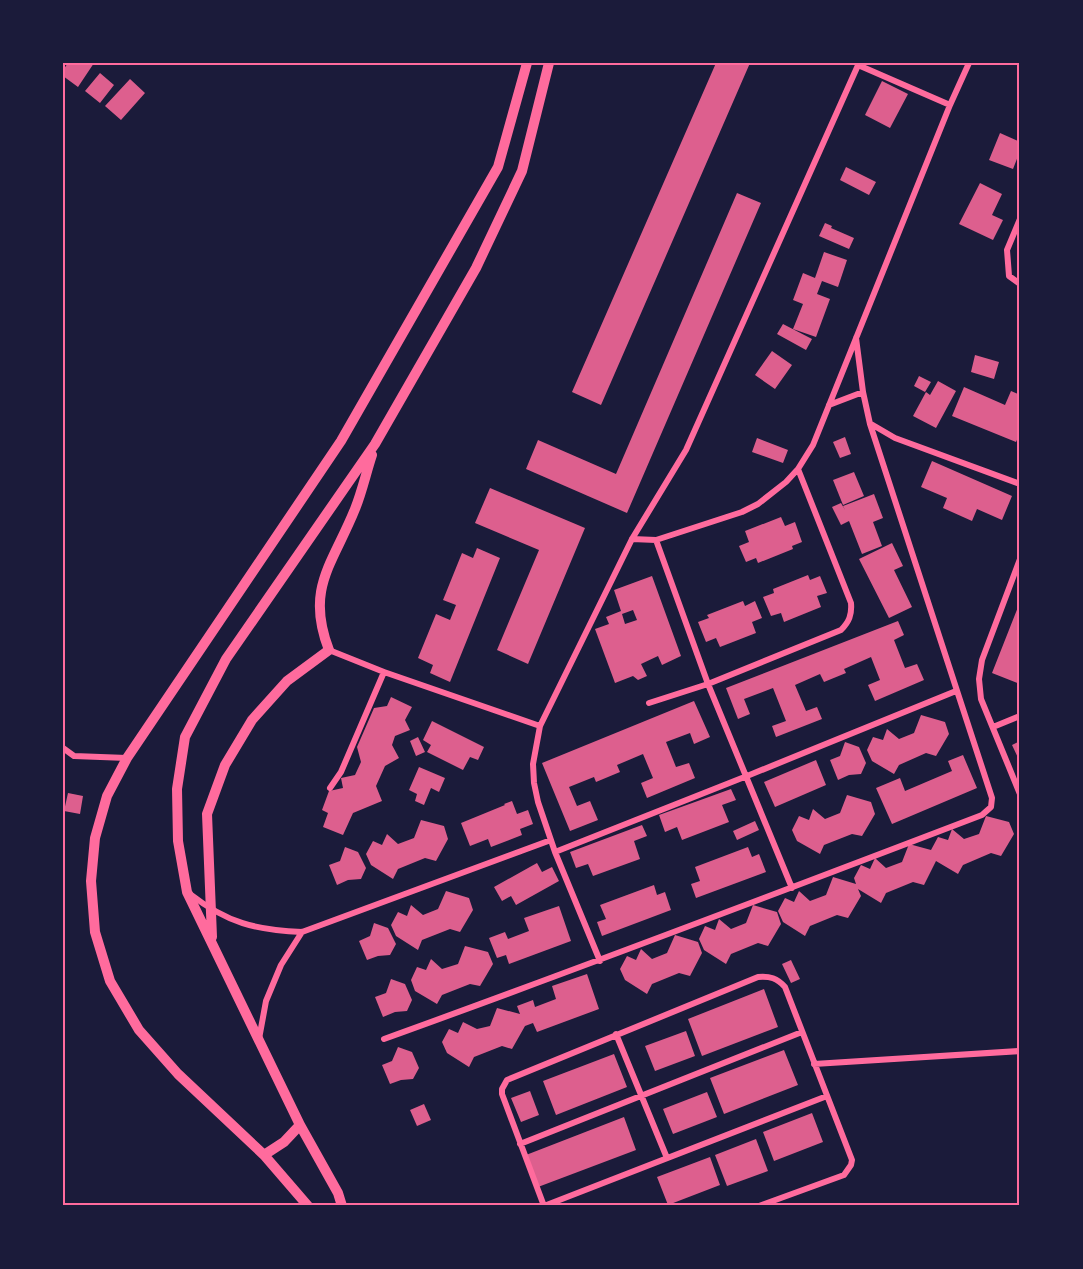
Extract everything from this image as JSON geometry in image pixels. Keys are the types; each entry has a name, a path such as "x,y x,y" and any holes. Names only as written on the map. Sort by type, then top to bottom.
{"street":[{"path":"308,1206 264,1155 178,1074 139,1030 110,981 95,932 91,881 95,838 107,796 127,758 341,441 498,167 527,63"},
{"path":"342,1206 338,1194 300,1125 187,892 178,841 177,789 185,737 226,659 375,444 476,268 522,171 549,63"},
{"path":"632,539 656,540 742,512 772,494 798,469 813,445 969,63"},
{"path":"600,961 555,852 538,802 534,783 535,745 540,726 632,539 686,450 859,64 950,105"},
{"path":"1020,219 1007,250 1009,276 1020,284"},
{"path":"384,1039 600,961 792,888 987,812 991,807 992,798 870,424 856,338"},
{"path":"829,405 863,392"},
{"path":"870,424 895,438 1020,484"},
{"path":"375,444 356,508 326,572 320,591 319,611 322,631 329,650 384,672 540,726"},
{"path":"649,703 708,684 841,630 850,618 851,603 798,469"},
{"path":"656,540 708,684 792,888"},
{"path":"1020,559 980,670 979,689 981,699 1020,793"},
{"path":"212,944 207,814 225,765 252,720 288,681 329,650"},
{"path":"330,788 341,772 384,672"},
{"path":"555,852 956,691"},
{"path":"993,727 1020,716"},
{"path":"63,748 74,756 127,758"},
{"path":"187,892 211,910 241,923 271,931 302,932 551,840"},
{"path":"259,1040 266,1001 281,965 302,932"},
{"path":"759,1206 838,1177 848,1171 851,1166 850,1154 785,987 780,981 765,976 758,977 507,1080 502,1089 544,1206 827,1096"},
{"path":"520,1144 802,1032"},
{"path":"616,1034 667,1158"},
{"path":"814,1064 1020,1051"},
{"path":"264,1155 284,1142 300,1125"}],"building":[{"path":"68,63 94,63 78,87 63,76 63,70"},
{"path":"716,63 750,63 601,405 572,392"},
{"path":"100,73 114,85 100,103 85,91"},
{"path":"130,79 145,93 121,120 105,106"},
{"path":"882,81 908,94 890,128 865,115"},
{"path":"1000,133 1020,142 1020,151 1013,169 989,160"},
{"path":"846,167 876,182 869,195 840,180"},
{"path":"980,183 1002,194 992,215 1003,220 993,240 959,224"},
{"path":"737,193 761,203 627,513 526,469 538,440 616,474"},
{"path":"825,223 854,238 849,249 819,236"},
{"path":"824,252 847,260 838,287 822,281 817,294 830,299 816,337 793,329 803,304 793,300 803,273 815,278"},
{"path":"783,324 812,339 806,350 777,334"},
{"path":"772,351 792,365 775,389 755,375"},
{"path":"975,355 999,362 994,379 971,372"},
{"path":"919,376 931,382 925,392 914,386"},
{"path":"938,381 956,391 936,428 913,416 926,392 930,395"},
{"path":"964,387 1005,405 1011,391 1020,395 1020,433 1016,442 952,416"},
{"path":"845,437 851,454 840,458 833,442"},
{"path":"757,438 788,450 783,463 752,452"},
{"path":"932,461 1012,496 1002,520 977,509 972,521 943,508 947,498 921,487"},
{"path":"854,472 864,496 843,505 833,480"},
{"path":"490,488 585,528 528,664 497,650 539,550 475,523"},
{"path":"874,494 883,518 873,522 882,546 862,554 849,521 841,525 832,507 841,503 845,510 843,506"},
{"path":"781,517 785,526 795,522 802,542 792,546 793,549 758,563 756,558 746,562 739,546 749,542 745,531"},
{"path":"892,543 903,566 894,570 912,607 889,618 859,559"},
{"path":"477,548 500,558 450,682 430,673 433,665 418,658 436,614 450,620 456,605 443,600 462,553 473,558"},
{"path":"808,575 810,580 820,576 827,593 817,596 821,607 784,622 781,613 771,616 763,597 774,593 773,589"},
{"path":"652,576 681,656 662,665 658,656 641,664 647,676 638,680 633,676 615,683 595,629 609,624 606,617 621,611 614,590","holes":["633,610 637,620 625,624 622,614"]},
{"path":"743,601 745,606 755,601 762,618 752,622 756,633 720,647 716,638 706,642 698,622 709,618 707,615"},
{"path":"1020,602 1020,684 992,673"},
{"path":"898,621 904,635 894,640 905,668 917,664 924,680 875,701 868,685 880,680 871,657 844,669 846,673 824,682 820,674 795,685 806,711 817,707 822,719 776,737 772,726 786,721 773,688 744,699 750,714 738,719 726,688"},
{"path":"391,697 412,707 405,720 410,730 395,736 392,745 399,758 385,766 376,786 382,801 353,813 343,835 323,827 328,813 322,810 329,791 343,788 341,778 355,775 361,762 357,747 374,708 387,706"},
{"path":"694,701 710,737 694,744 690,733 666,742 676,767 689,763 695,778 647,798 641,783 653,778 643,754 617,765 620,772 596,782 594,777 569,787 577,806 590,801 598,820 570,831 542,763"},
{"path":"921,715 945,722 949,734 936,756 926,753 899,765 894,774 872,761 867,750 873,737 883,740 887,729 899,739 914,733"},
{"path":"432,721 484,747 478,760 470,757 463,770 427,752 431,745 423,740"},
{"path":"418,737 425,752 416,756 410,741"},
{"path":"1020,741 1020,762 1012,745"},
{"path":"845,742 859,747 866,763 861,774 849,775 838,780 830,760 840,756"},
{"path":"963,755 977,788 892,824 876,788 900,778 905,791 952,771 948,761"},
{"path":"816,760 826,785 775,807 764,782"},
{"path":"419,767 445,778 439,792 431,788 424,805 415,801 417,794 409,790"},
{"path":"731,789 736,800 722,805 729,822 682,840 677,827 665,832 659,815"},
{"path":"68,793 83,796 80,814 64,811"},
{"path":"847,795 871,802 875,814 862,836 852,834 824,845 820,854 797,841 792,830 799,816 809,820 813,809 825,819 840,813"},
{"path":"512,801 517,814 528,810 533,824 520,829 522,835 491,847 488,839 470,846 461,823"},
{"path":"986,816 1009,822 1014,834 1001,856 991,853 963,865 958,874 936,861 924,885 913,882 886,893 881,903 858,889 861,896 848,918 837,915 810,926 805,936 783,922 778,911 785,898 794,902 799,891 810,901 826,895 833,877 856,884 854,878 861,865 870,869 875,858 886,868 902,862 909,844 931,850 938,837 948,840 952,829 964,839 979,834"},
{"path":"421,820 444,826 448,839 436,861 425,858 398,869 393,879 371,865 366,854 373,841 382,845 387,834 398,844 414,838"},
{"path":"755,821 759,830 737,840 733,831"},
{"path":"642,825 647,836 634,841 640,859 593,876 588,864 576,868 570,852"},
{"path":"345,847 358,852 366,868 361,879 348,880 337,885 329,865 340,861"},
{"path":"748,847 752,857 759,854 766,872 696,898 691,884 700,881 695,867"},
{"path":"537,863 542,872 552,867 559,881 516,905 511,896 502,901 494,887"},
{"path":"654,885 657,895 665,892 671,910 602,936 597,922 606,919 600,905"},
{"path":"446,891 469,898 473,910 460,932 450,929 422,940 418,950 396,936 391,925 398,912 407,916 411,905 423,915 438,909"},
{"path":"753,905 777,912 781,924 768,946 758,943 731,954 726,964 704,950 699,939 705,926 715,930 719,919 731,929 746,923"},
{"path":"559,906 571,941 509,964 506,955 497,958 489,938 505,932 508,939 529,931 524,918"},
{"path":"374,923 388,928 396,944 390,955 367,960 359,941 370,936"},
{"path":"675,935 698,942 702,953 690,976 679,973 652,984 647,994 625,980 620,969 627,956 636,960 641,949 652,959 667,953"},
{"path":"465,946 488,952 493,964 480,986 470,984 442,995 437,1004 415,991 411,980 417,967 426,970 431,959 442,969 458,964"},
{"path":"791,960 800,979 791,983 782,964"},
{"path":"587,974 599,1009 537,1032 533,1023 525,1026 512,1049 502,1046 474,1057 469,1067 447,1053 442,1042 449,1029 458,1033 463,1022 477,1029 490,1026 497,1008 520,1014 517,1006 533,1000 535,1007 556,999 552,986"},
{"path":"391,979 405,984 412,1000 407,1011 395,1012 383,1017 375,997 386,993"},
{"path":"764,989 778,1027 702,1056 688,1019"},
{"path":"686,1031 695,1056 655,1071 645,1046"},
{"path":"398,1047 412,1052 419,1068 413,1079 390,1084 382,1065 392,1061"},
{"path":"784,1050 798,1085 724,1114 710,1078"},
{"path":"614,1054 627,1087 556,1115 543,1081"},
{"path":"530,1091 539,1115 521,1122 511,1098"},
{"path":"707,1092 717,1117 673,1134 663,1109"},
{"path":"424,1104 431,1120 417,1126 410,1110"},
{"path":"812,1113 823,1142 774,1161 763,1132"},
{"path":"624,1117 636,1150 538,1187 526,1155"},
{"path":"756,1139 768,1171 727,1186 715,1155"},
{"path":"710,1157 720,1185 668,1205 657,1177"}]}
